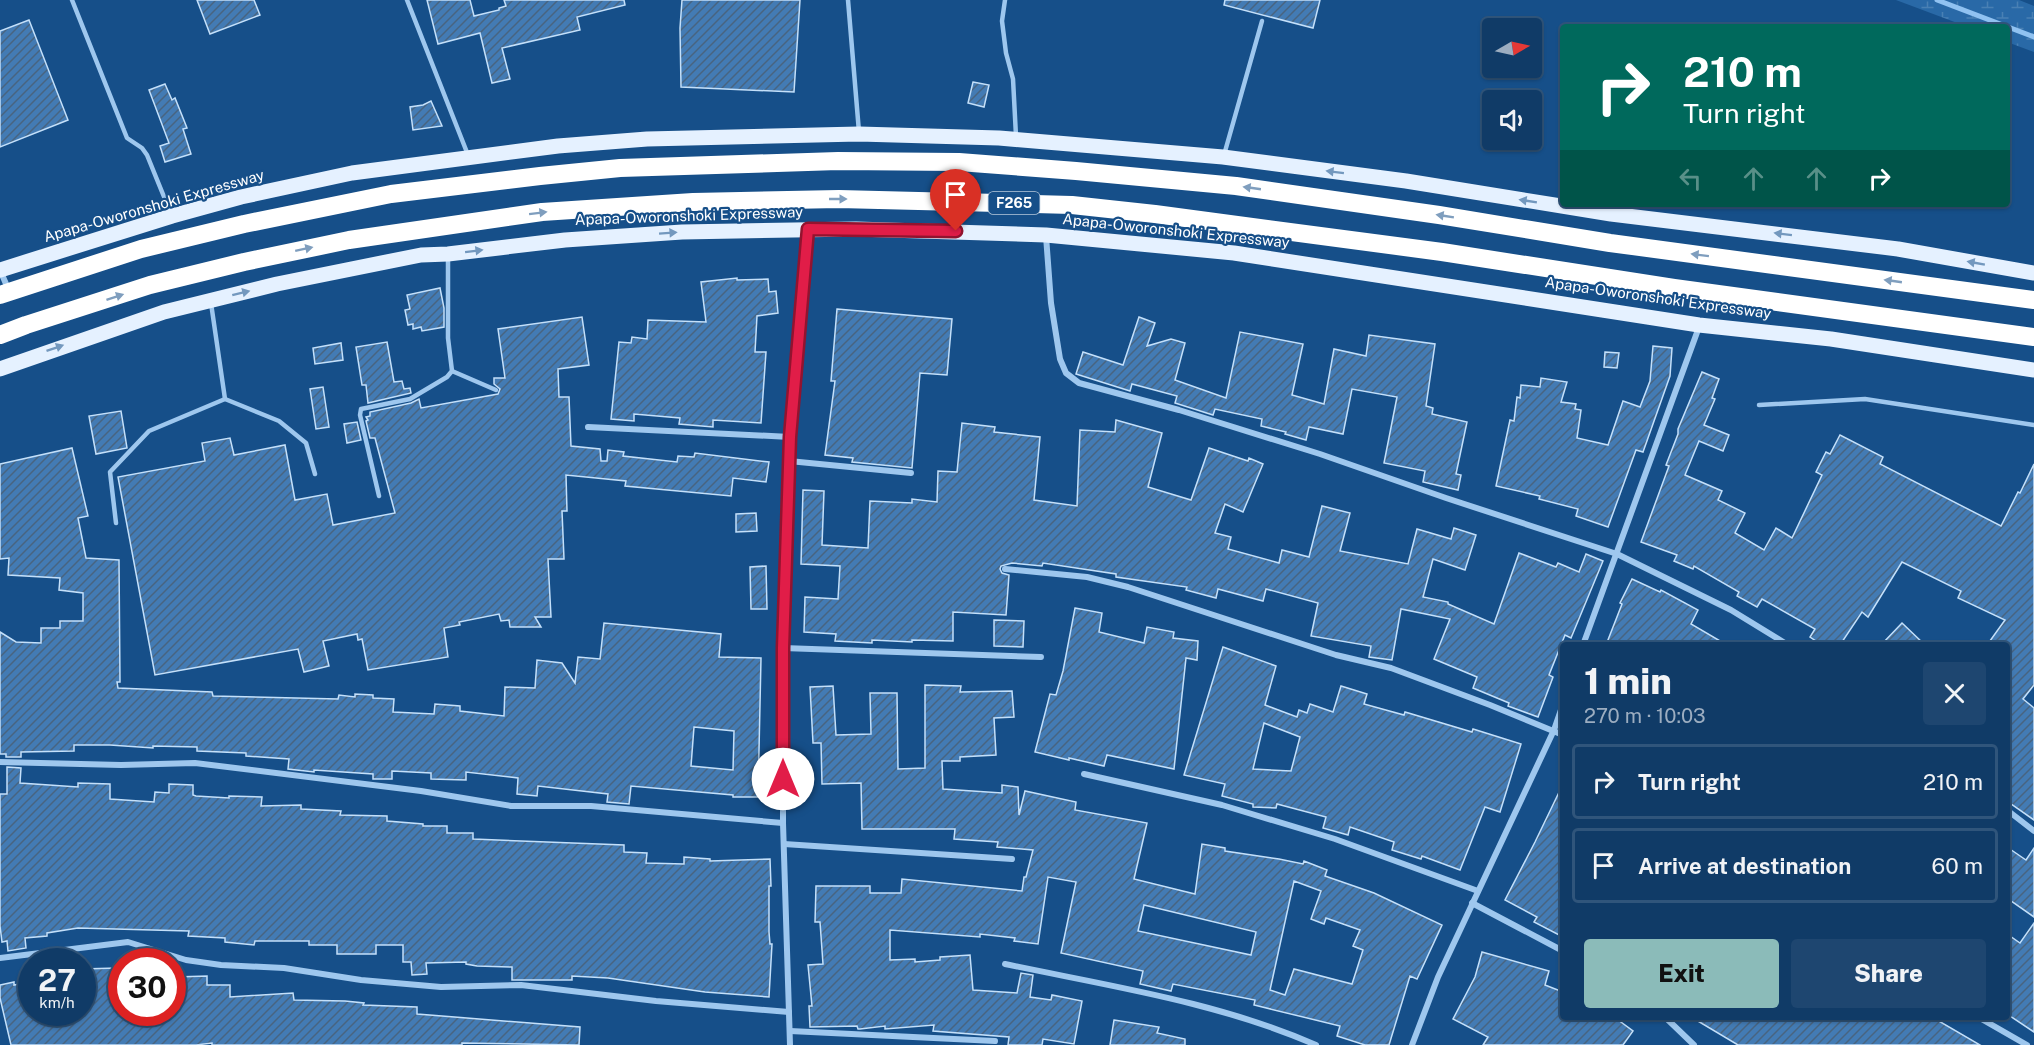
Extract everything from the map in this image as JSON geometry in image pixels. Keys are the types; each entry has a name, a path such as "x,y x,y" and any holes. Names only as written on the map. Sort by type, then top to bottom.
{"highway":[{"path":"7,292 141,249 244,224 391,194 620,168 849,161 970,163 1236,186 1439,215 1610,243 2034,300"},
{"name":"Apapa-Oworonshoki Expressway","path":"0,335 150,285 349,240 542,212 693,202 839,199 1072,205 1155,214 1430,250 1674,288 2034,337"}],"main road":[{"name":"Apapa-Oworonshoki Expressway","path":"0,269 241,197 352,173 558,146 647,139 859,134 1016,139 1223,157 1406,181 1560,206"},
{"name":"Apapa-Oworonshoki Expressway","path":"1568,207 1898,249 2034,273"},
{"name":"Apapa-Oworonshoki Expressway","path":"0,369 164,312 276,284 421,255 448,254 565,240 682,232 808,229 933,230 1046,235 1234,252 1699,325 1831,339 2034,370"}],"street":[{"path":"790,1045 783,823 783,648 790,437 808,229"},
{"path":"1046,235 1051,303 1060,358 1066,373 1079,383 1179,410 1310,450 1446,498 1617,554 1731,610 1783,642"},
{"path":"0,269 7,292"},
{"path":"1584,642 1699,325"},
{"path":"588,427 790,437"},
{"path":"789,461 911,473"},
{"path":"1005,568 1088,578 1128,587 1336,656 1391,668 1560,733"},
{"path":"783,648 1041,657"},
{"path":"1412,1045 1438,977 1554,730 1560,713"},
{"path":"0,762 121,765 195,763 421,790 511,806 591,806 783,823"},
{"path":"1084,774 1222,805 1335,839 1478,891"},
{"path":"2010,812 2034,831"},
{"path":"784,844 1012,860"},
{"path":"1472,903 1560,949"},
{"path":"0,958 128,942 186,960 284,968 361,980 441,987 521,985 656,1001 789,1012"},
{"path":"1005,964 1167,998 1249,1020 1316,1045"},
{"path":"1668,1020 1694,1045"},
{"path":"1983,1020 2026,1045"},
{"path":"789,1031 995,1041"}],"lane":[{"path":"72,0 127,138 147,154 172,216"},
{"path":"407,0 469,158"},
{"path":"848,0 859,134"},
{"path":"1005,0 1002,21 1006,53 1013,80 1016,139"},
{"path":"1223,157 1262,21"},
{"path":"379,496 360,415 361,409 410,399 447,377 452,371 448,338 448,254"},
{"path":"211,300 225,399"},
{"path":"452,371 496,390"},
{"path":"116,523 110,472 150,431 225,399 279,421 306,443 315,474"},
{"path":"1759,405 1865,399 2034,425"}],"green space":[{"path":"1896,0 2019,0 2034,6 2034,52 2010,43 2010,24 1960,24"}],"building":[{"path":"197,0 254,0 260,15 210,34"},
{"path":"427,0 470,0 474,16 499,10 506,6 504,0 624,0 625,5 577,17 580,30 502,48 510,79 492,83 480,33 438,44"},
{"path":"682,0 800,0 794,92 681,87"},
{"path":"1225,0 1320,0 1313,28 1224,5"},
{"path":"29,20 68,120 0,147 0,31"},
{"path":"973,82 989,85 984,107 968,103"},
{"path":"165,84 172,100 175,98 187,128 183,129 191,154 165,162 160,146 169,143 149,90"},
{"path":"431,101 442,126 413,130 410,107"},
{"path":"737,278 737,280 768,279 769,292 776,291 778,313 757,316 755,352 766,352 761,423 713,420 713,427 679,424 680,418 634,414 634,421 611,419 619,342 631,343 632,337 647,339 648,320 706,322 701,282"},
{"path":"440,288 444,308 444,327 422,331 421,327 413,329 413,324 408,325 405,310 410,309 407,295"},
{"path":"837,309 952,319 947,375 920,373 912,468 852,462 853,458 825,455 835,381 831,381"},
{"path":"582,317 589,365 558,369 559,397 569,397 571,446 600,449 601,461 607,461 608,450 624,452 623,456 677,462 678,456 694,457 695,453 769,462 766,482 733,478 731,496 625,486 626,481 566,475 567,511 562,511 564,559 548,559 551,617 535,617 541,627 510,627 509,620 501,621 499,614 459,622 460,625 444,628 448,657 368,670 362,639 358,640 357,634 323,641 329,666 304,672 298,649 155,675 118,477 205,461 202,443 230,438 234,455 285,445 295,500 327,494 333,525 395,513 375,438 370,438 366,417 370,416 370,412 411,403 419,399 421,408 498,394 500,389 494,384 494,378 505,378 498,329"},
{"path":"1139,317 1155,323 1147,346 1171,339 1185,343 1175,380 1226,398 1240,332 1303,344 1292,395 1324,404 1334,349 1366,356 1369,335 1435,344 1426,406 1433,408 1432,414 1467,422 1456,474 1461,475 1458,490 1423,482 1425,471 1384,463 1397,397 1352,389 1343,434 1309,427 1306,440 1261,426 1262,419 1215,409 1213,415 1175,403 1177,396 1132,384 1130,391 1076,374 1083,352 1123,365"},
{"path":"387,342 394,382 402,381 404,389 410,388 411,393 368,403 366,385 362,385 356,347"},
{"path":"341,343 343,360 315,364 313,348"},
{"path":"1653,346 1672,348 1670,376 1643,452 1636,450 1608,527 1576,516 1578,509 1539,499 1540,496 1496,486 1510,420 1514,421 1521,385 1540,387 1541,378 1567,382 1561,402 1576,404 1575,409 1581,410 1577,438 1608,445 1623,401 1640,407 1650,381"},
{"path":"1605,352 1619,353 1617,368 1604,367"},
{"path":"1702,372 1719,379 1712,398 1715,399 1704,425 1729,435 1723,451 1699,441 1685,475 1722,491 1718,500 1745,513 1735,533 1764,550 1776,528 1792,538 1822,475 1816,472 1826,452 1830,454 1840,435 1883,457 1880,464 2001,526 2034,464 2034,685 2023,699 2034,708 2034,820 2010,803 2010,642 1989,642 2005,620 1958,598 1961,591 1902,562 1868,617 1862,612 1842,642 1818,642 1810,637 1815,629 1762,599 1757,607 1737,596 1739,592 1694,566 1693,569 1674,561 1677,555 1641,542 1669,466 1666,465 1678,429"},
{"path":"323,387 329,427 316,429 310,389"},
{"path":"121,411 127,448 96,454 89,416"},
{"path":"1116,420 1162,433 1148,487 1191,500 1209,448 1263,464 1243,512 1225,504 1215,533 1231,537 1228,549 1279,563 1282,550 1309,557 1322,506 1350,513 1340,551 1408,564 1417,529 1451,539 1454,528 1476,535 1465,570 1433,559 1423,597 1448,602 1448,604 1494,624 1519,553 1556,567 1558,563 1579,572 1586,554 1603,561 1571,638 1565,635 1560,642 1549,675 1553,677 1538,717 1508,706 1509,703 1473,688 1477,677 1434,659 1450,619 1401,609 1392,660 1369,657 1371,646 1311,636 1318,603 1266,589 1263,601 1218,589 1216,598 1186,590 1187,587 1116,577 1116,574 1043,563 1042,566 1012,563 1001,566 1002,573 1009,575 1006,615 953,612 953,641 872,640 872,643 835,641 836,634 804,632 805,597 838,599 840,566 801,564 803,490 824,491 822,545 868,548 870,501 912,503 912,499 937,502 938,471 957,472 962,423 995,427 994,432 1040,437 1034,500 1077,506 1080,430 1115,432"},
{"path":"357,422 361,440 347,443 344,424"},
{"path":"72,448 88,516 78,518 86,558 119,560 120,682 117,682 118,688 212,692 213,696 338,699 339,695 355,697 355,694 373,695 373,698 394,699 393,712 434,714 435,704 460,706 460,711 504,716 505,687 535,688 537,660 562,663 575,683 578,657 600,659 604,623 721,634 719,657 761,658 758,797 733,797 733,795 631,786 629,804 607,802 608,794 538,786 537,796 517,794 518,778 466,772 466,780 431,779 431,773 392,771 392,779 373,779 373,774 288,769 289,759 246,756 246,753 197,751 197,747 74,745 74,751 21,752 21,757 6,757 6,754 0,754 0,632 16,642 41,643 41,628 60,628 60,621 83,621 83,593 59,590 60,578 8,575 9,558 0,559 0,464","holes":["694,727 734,731 733,770 691,766"]},
{"path":"756,513 757,531 736,532 736,514"},
{"path":"766,566 767,609 751,609 750,567"},
{"path":"1632,579 1660,592 1661,590 1698,610 1691,624 1722,642 1607,642 1622,604 1620,603"},
{"path":"1075,608 1102,613 1099,632 1144,643 1147,627 1174,632 1173,638 1198,641 1197,660 1186,658 1174,769 1107,755 1104,766 1035,752 1050,694 1056,695 1063,671"},
{"path":"994,620 1024,621 1023,647 994,646"},
{"path":"1902,623 1922,642 1884,642"},
{"path":"1223,647 1276,666 1265,705 1297,717 1299,710 1307,713 1310,704 1333,712 1341,686 1367,694 1364,704 1404,715 1405,712 1472,732 1473,729 1521,744 1500,812 1485,807 1460,870 1422,856 1421,859 1392,850 1394,842 1350,827 1348,835 1323,828 1326,817 1277,804 1276,808 1253,807 1253,804 1222,796 1225,784 1184,775","holes":["1264,723 1300,737 1291,771 1253,769"]},
{"path":"925,685 961,686 960,692 1012,691 1014,717 994,718 996,755 960,757 960,761 942,761 943,789 1002,793 1002,785 1018,787 1019,815 1025,791 1076,802 1075,810 1147,823 1134,879 1195,894 1202,844 1225,848 1225,851 1303,864 1304,861 1327,870 1325,876 1374,893 1442,925 1417,979 1410,976 1389,1045 1365,1045 1337,1036 1340,1026 1254,1005 1255,1000 1173,984 1171,991 1140,984 1143,971 1061,953 1076,882 1048,877 1038,944 1014,941 1015,938 980,934 980,937 890,930 890,960 915,959 915,962 940,960 940,957 970,955 973,990 1017,993 1021,973 1033,975 1030,997 1051,1000 1052,995 1082,1001 1074,1044 1043,1039 1042,1045 1008,1045 1009,1037 933,1031 934,1025 885,1029 885,1026 860,1029 857,1026 810,1027 809,1006 812,1006 808,965 823,964 820,922 815,922 816,886 870,886 870,893 901,893 902,879 1022,891 1033,850 997,847 998,842 954,839 955,829 862,829 861,783 822,784 821,743 813,743 810,687 833,686 836,735 871,734 870,693 897,693 898,769 925,768","holes":["1294,881 1321,891 1311,919 1324,924 1326,918 1360,930 1353,946 1363,950 1352,984 1294,969 1285,995 1270,990","1144,905 1256,932 1251,955 1138,931"]},
{"path":"7,767 21,768 20,783 78,787 78,783 110,784 110,799 154,802 155,792 169,793 169,784 193,785 193,795 196,796 262,797 261,806 301,805 301,809 341,811 340,815 387,816 387,821 423,824 423,826 447,826 447,833 473,833 473,839 624,845 624,852 647,853 646,863 684,864 684,857 710,859 710,861 770,859 769,932 770,944 772,944 769,997 705,992 608,978 572,976 572,980 512,980 512,967 477,966 466,964 466,962 426,963 427,974 412,975 411,962 403,962 403,945 376,945 376,954 337,954 337,945 309,945 309,941 255,941 254,945 225,942 225,938 188,936 189,931 78,928 47,933 47,936 25,938 26,948 8,951 7,941 2,942 0,926 0,794 7,794"},
{"path":"1560,790 1560,935 1534,922 1537,917 1505,900"},
{"path":"2034,848 2034,917 2010,900 2010,849 2026,860"},
{"path":"2034,923 2034,1032 2010,1016 2010,936 2020,943"},
{"path":"1482,952 1549,971 1545,985 1560,991 1560,1020 1618,1020 1633,1031 1623,1045 1483,1045 1488,1037 1453,1019 1475,977"},
{"path":"108,968 108,1026 186,1026 186,977 207,976 207,985 230,985 230,997 293,993 294,1000 345,1001 364,1003 363,1005 417,1007 417,1014 580,1027 579,1045 462,1043 462,1045 212,1045 212,1043 196,1045 11,1045 0,998 0,985 14,982 14,985 18,984 18,1026 96,1026 96,969"},
{"path":"1114,1020 1159,1027 1157,1033 1185,1039 1185,1045 1110,1045"},
{"path":"1696,1020 1937,1020 1980,1045 1738,1045"}],"waterway":[{"path":"1937,0 2000,24"},
{"path":"2010,28 2034,37"}],"route":[{"path":"783,779 783,648 790,437 808,229 956,231"}]}
